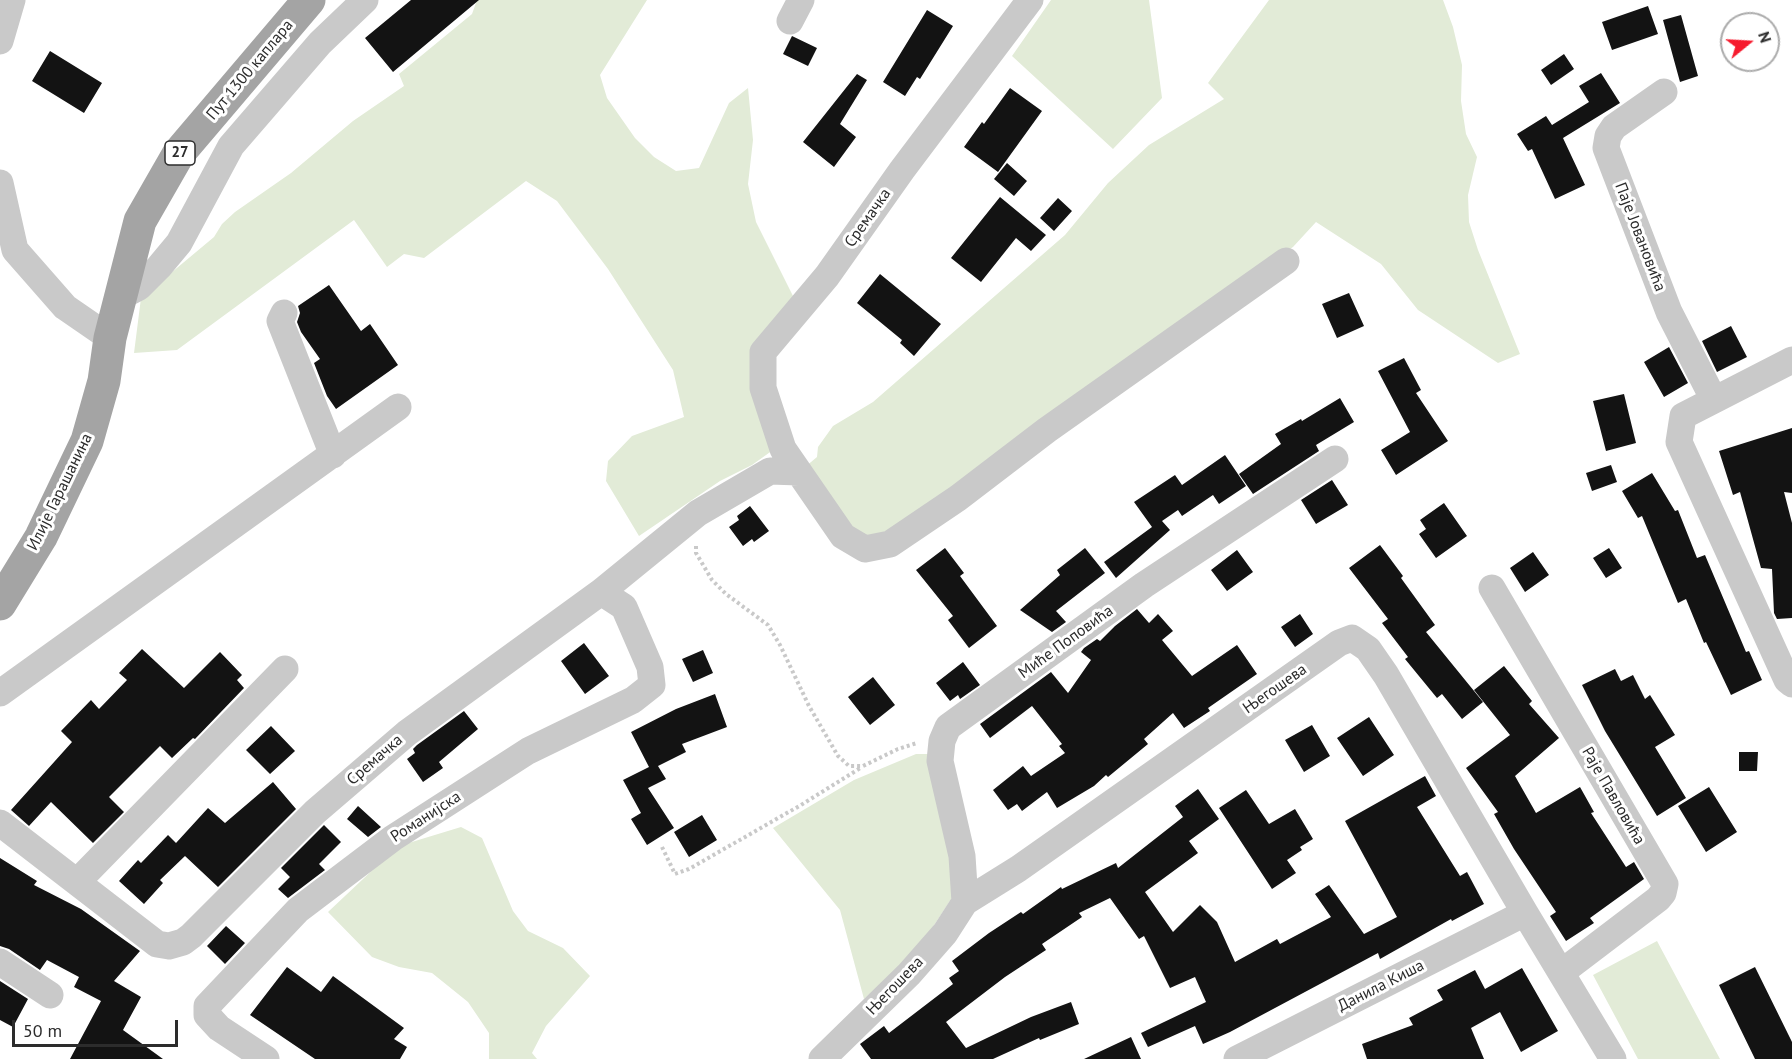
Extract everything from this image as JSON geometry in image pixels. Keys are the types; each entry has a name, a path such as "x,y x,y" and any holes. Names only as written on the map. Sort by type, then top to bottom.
{"main road":[{"name":"Пут 1300 каплара","path":"110,338 140,221 180,153 309,0"},
{"name":"Илије Гарашанина","path":"0,604 41,537 87,441 104,381 110,338"}],"street":[{"path":"0,41 12,0"},
{"path":"120,297 139,287 179,243 231,146 320,43 365,0"},
{"name":"Сремачка","path":"0,823 157,944 169,946 183,942 191,936 315,812 407,733 601,592 698,513 776,460 763,388 763,352 826,276 902,170 1030,0"},
{"name":"Паје Јовановића","path":"1664,92 1614,127 1608,136 1606,148 1668,312 1714,399"},
{"path":"0,183 15,250 64,308 110,338"},
{"path":"776,460 799,472 843,536 865,549 890,544 958,498 1047,430 1286,261"},
{"path":"284,313 280,321 333,455"},
{"path":"1792,360 1683,416 1679,442 1787,680 1792,684"},
{"path":"0,693 398,407"},
{"name":"Миће Поповића","path":"942,741 948,727 1144,585 1335,459"},
{"name":"Раје Павловића","path":"1492,588 1665,884 1663,894 1658,899 1562,972"},
{"name":"Романијска","path":"266,1059 219,1028 207,1015 207,1006 298,910 393,838 528,752 633,700 652,685 650,667 624,607 601,592"},
{"name":"Његошева","path":"822,1059 909,974 945,933 965,902 1018,869 1339,643 1352,638 1368,649 1386,675 1613,1059"},
{"path":"78,881 285,669"},
{"path":"942,741 940,761 962,856 965,902"},
{"name":"Данила Киша","path":"1237,1059 1525,913"},
{"path":"0,962 50,995"}],"path":[{"path":"698,513 694,524 696,554 712,580 726,594 768,626 780,645 809,706 838,756 849,766 863,766"},
{"path":"662,847 675,874 689,869 801,805 863,766 898,749 924,741 942,741"}],"green space":[{"path":"477,0 647,0 600,75 607,98 635,138 654,157 676,171 699,168 729,103 748,88 753,140 748,184 756,222 793,296 766,332 773,450 752,465 720,481 639,536 606,481 608,461 632,436 684,417 673,370 608,269 557,201 526,181 424,258 404,254 387,267 354,220 177,350 134,353 141,298 214,237 222,224 235,212 291,173 353,121 404,86 399,74 472,14"},
{"path":"1051,0 1149,0 1162,98 1113,149 1012,56"},
{"path":"1269,0 1443,0 1453,27 1462,65 1461,101 1466,134 1477,157 1468,195 1469,222 1520,354 1498,363 1418,310 1381,264 1316,222 1293,247 885,541 848,532 805,467 817,457 818,447 833,426 873,402 1065,235 1108,183 1149,145 1224,99 1208,83"},
{"path":"916,754 929,754 957,890 927,936 894,973 864,999 840,910 773,828 854,780"},
{"path":"461,827 482,838 513,911 528,931 563,948 590,976 546,1026 532,1053 537,1059 489,1059 489,1033 468,1002 432,973 399,967 372,957 328,912 402,845"},
{"path":"1657,941 1720,1059 1638,1059 1593,975"}],"building":[{"path":"411,0 479,0 393,72 365,38"},
{"path":"1648,6 1658,34 1612,50 1602,22"},
{"path":"927,10 953,26 920,79 917,77 905,96 883,82"},
{"path":"1681,15 1698,76 1680,82 1663,20"},
{"path":"792,36 817,48 808,66 783,54"},
{"path":"50,51 102,83 84,113 32,81"},
{"path":"1564,54 1574,69 1551,85 1541,70"},
{"path":"1601,73 1620,103 1563,138 1585,185 1555,199 1532,149 1528,151 1517,134 1546,116 1552,125 1589,102 1579,86"},
{"path":"857,74 867,80 840,124 856,137 834,167 803,142"},
{"path":"1010,88 1042,111 998,172 964,147"},
{"path":"1007,163 1027,181 1014,196 994,179"},
{"path":"1000,197 1046,235 1031,251 1016,238 981,282 951,258"},
{"path":"1058,198 1072,211 1054,231 1040,218"},
{"path":"880,274 941,324 914,356 900,343 902,340 857,303"},
{"path":"329,285 361,331 370,324 398,365 336,409 327,396 314,363 320,359 301,332 297,322 300,313 298,306"},
{"path":"1349,293 1364,326 1337,338 1322,304"},
{"path":"1731,326 1747,357 1717,372 1702,341"},
{"path":"1669,347 1688,383 1664,397 1644,362"},
{"path":"1404,358 1421,390 1416,393 1448,441 1396,475 1381,450 1410,432 1378,371"},
{"path":"1624,394 1636,443 1606,451 1593,401"},
{"path":"1340,398 1354,422 1316,445 1319,451 1253,494 1239,474 1281,444 1275,434"},
{"path":"1792,428 1792,493 1784,492 1792,523 1792,618 1777,619 1774,613 1772,569 1761,568 1740,492 1733,495 1719,451"},
{"path":"1225,455 1246,486 1219,504 1213,495 1182,516 1178,510 1162,521 1170,530 1116,578 1104,562 1152,527 1134,502 1175,475 1182,485"},
{"path":"1611,465 1617,482 1592,491 1586,473"},
{"path":"1652,473 1675,511 1678,510 1697,558 1705,555 1746,652 1749,651 1762,680 1731,695 1706,642 1704,643 1686,599 1678,603 1642,516 1638,518 1622,491"},
{"path":"1332,480 1348,505 1316,524 1301,500"},
{"path":"1444,503 1467,536 1436,558 1419,534 1426,529 1420,520"},
{"path":"750,506 769,531 754,542 752,539 743,546 729,527 739,520 737,516"},
{"path":"1380,545 1435,625 1426,632 1483,702 1462,719 1442,694 1437,698 1405,659 1408,657 1382,623 1388,619 1349,568"},
{"path":"945,548 964,573 960,576 997,626 969,648 948,620 953,616 916,570"},
{"path":"1085,548 1105,573 1056,611 1066,622 1052,632 1020,610 1060,575 1057,570"},
{"path":"1609,548 1622,568 1606,578 1593,558"},
{"path":"1237,550 1253,572 1227,591 1211,570"},
{"path":"1533,552 1549,575 1525,592 1510,568"},
{"path":"1137,609 1149,623 1158,614 1173,631 1162,640 1192,676 1237,645 1257,674 1208,708 1210,711 1184,728 1173,713 1144,739 1148,744 1108,777 1106,775 1094,786 1057,808 1047,792 1022,811 1017,804 1008,810 993,790 1023,766 1031,776 1065,753 1059,746 1062,744 1032,706 990,738 980,724 1051,672 1068,693 1091,660 1081,652 1084,648 1097,639 1100,641"},
{"path":"1300,614 1313,634 1295,647 1281,627"},
{"path":"584,643 609,676 585,694 561,661"},
{"path":"142,649 184,688 220,652 242,675 237,680 244,688 195,739 193,738 172,758 160,746 109,797 124,812 93,843 51,802 29,826 11,810 72,742 61,731 91,700 99,709 127,680 119,673"},
{"path":"703,650 713,673 693,682 682,659"},
{"path":"963,662 980,685 960,699 958,695 950,701 936,683"},
{"path":"1504,666 1532,701 1529,704 1559,738 1515,776 1536,813 1580,787 1594,812 1591,813 1626,867 1634,862 1644,879 1590,918 1594,923 1566,941 1550,916 1556,912 1514,849 1494,814 1498,812 1466,768 1510,735 1474,690"},
{"path":"1615,669 1621,681 1633,675 1645,699 1650,695 1675,735 1655,747 1686,798 1657,816 1605,731 1582,685"},
{"path":"873,677 895,705 870,725 848,697"},
{"path":"715,694 727,727 682,744 686,752 658,766 666,779 648,788 674,828 647,845 631,819 641,813 623,780 649,767 631,732 676,709"},
{"path":"464,711 478,729 439,762 443,768 423,782 407,759 415,753 413,749 417,745"},
{"path":"1369,717 1394,755 1363,776 1337,738"},
{"path":"1312,725 1330,756 1304,772 1285,740"},
{"path":"271,726 295,751 270,774 246,750"},
{"path":"1739,752 1758,752 1757,771 1739,771"},
{"path":"1425,776 1436,796 1417,807 1460,876 1467,872 1484,904 1452,921 1451,919 1380,959 1378,953 1230,1032 1203,1044 1195,1026 1148,1047 1141,1033 1206,1002 1195,977 1170,988 1144,936 1139,939 1110,898 1079,913 1082,917 1042,944 1046,950 1005,977 946,1022 966,1048 1031,1017 1071,1002 1079,1024 1040,1040 1039,1038 993,1059 871,1059 860,1044 884,1026 889,1033 953,984 949,978 959,971 952,961 989,933 1021,912 1023,914 1061,887 1062,889 1116,863 1118,868 1183,817 1175,806 1198,789 1219,819 1189,841 1198,853 1145,892 1173,932 1200,905 1217,922 1235,962 1277,939 1280,944 1331,917 1315,894 1329,885 1364,934 1397,917 1345,821"},
{"path":"273,782 296,809 218,887 185,856 160,880 163,883 144,904 119,881 138,860 141,863 168,835 176,843 208,808 225,823"},
{"path":"1709,787 1737,832 1706,852 1678,806"},
{"path":"1246,790 1269,824 1295,809 1313,839 1300,847 1302,850 1287,860 1296,873 1272,889 1219,808"},
{"path":"358,806 381,827 368,837 347,819"},
{"path":"702,815 717,840 689,857 674,832"},
{"path":"324,825 341,842 319,864 325,870 288,898 278,889 290,877 281,868"},
{"path":"0,858 37,881 34,885 81,909 140,951 114,981 141,997 123,1030 163,1059 70,1059 101,1001 74,987 79,977 47,960 40,970 9,949 0,946"},
{"path":"226,926 245,943 225,964 207,946"},
{"path":"287,967 321,992 333,976 404,1028 394,1039 407,1047 400,1059 315,1059 250,1015"},
{"path":"1755,967 1792,1042 1792,1059 1755,1059 1719,985"},
{"path":"1522,968 1558,1031 1521,1052 1500,1012 1471,1028 1484,1059 1367,1059 1362,1044 1413,1025 1409,1018 1443,1000 1437,990 1475,970 1485,989"},
{"path":"0,981 28,999 13,1027 0,1020"},
{"path":"1131,1037 1141,1059 1084,1059"}]}
